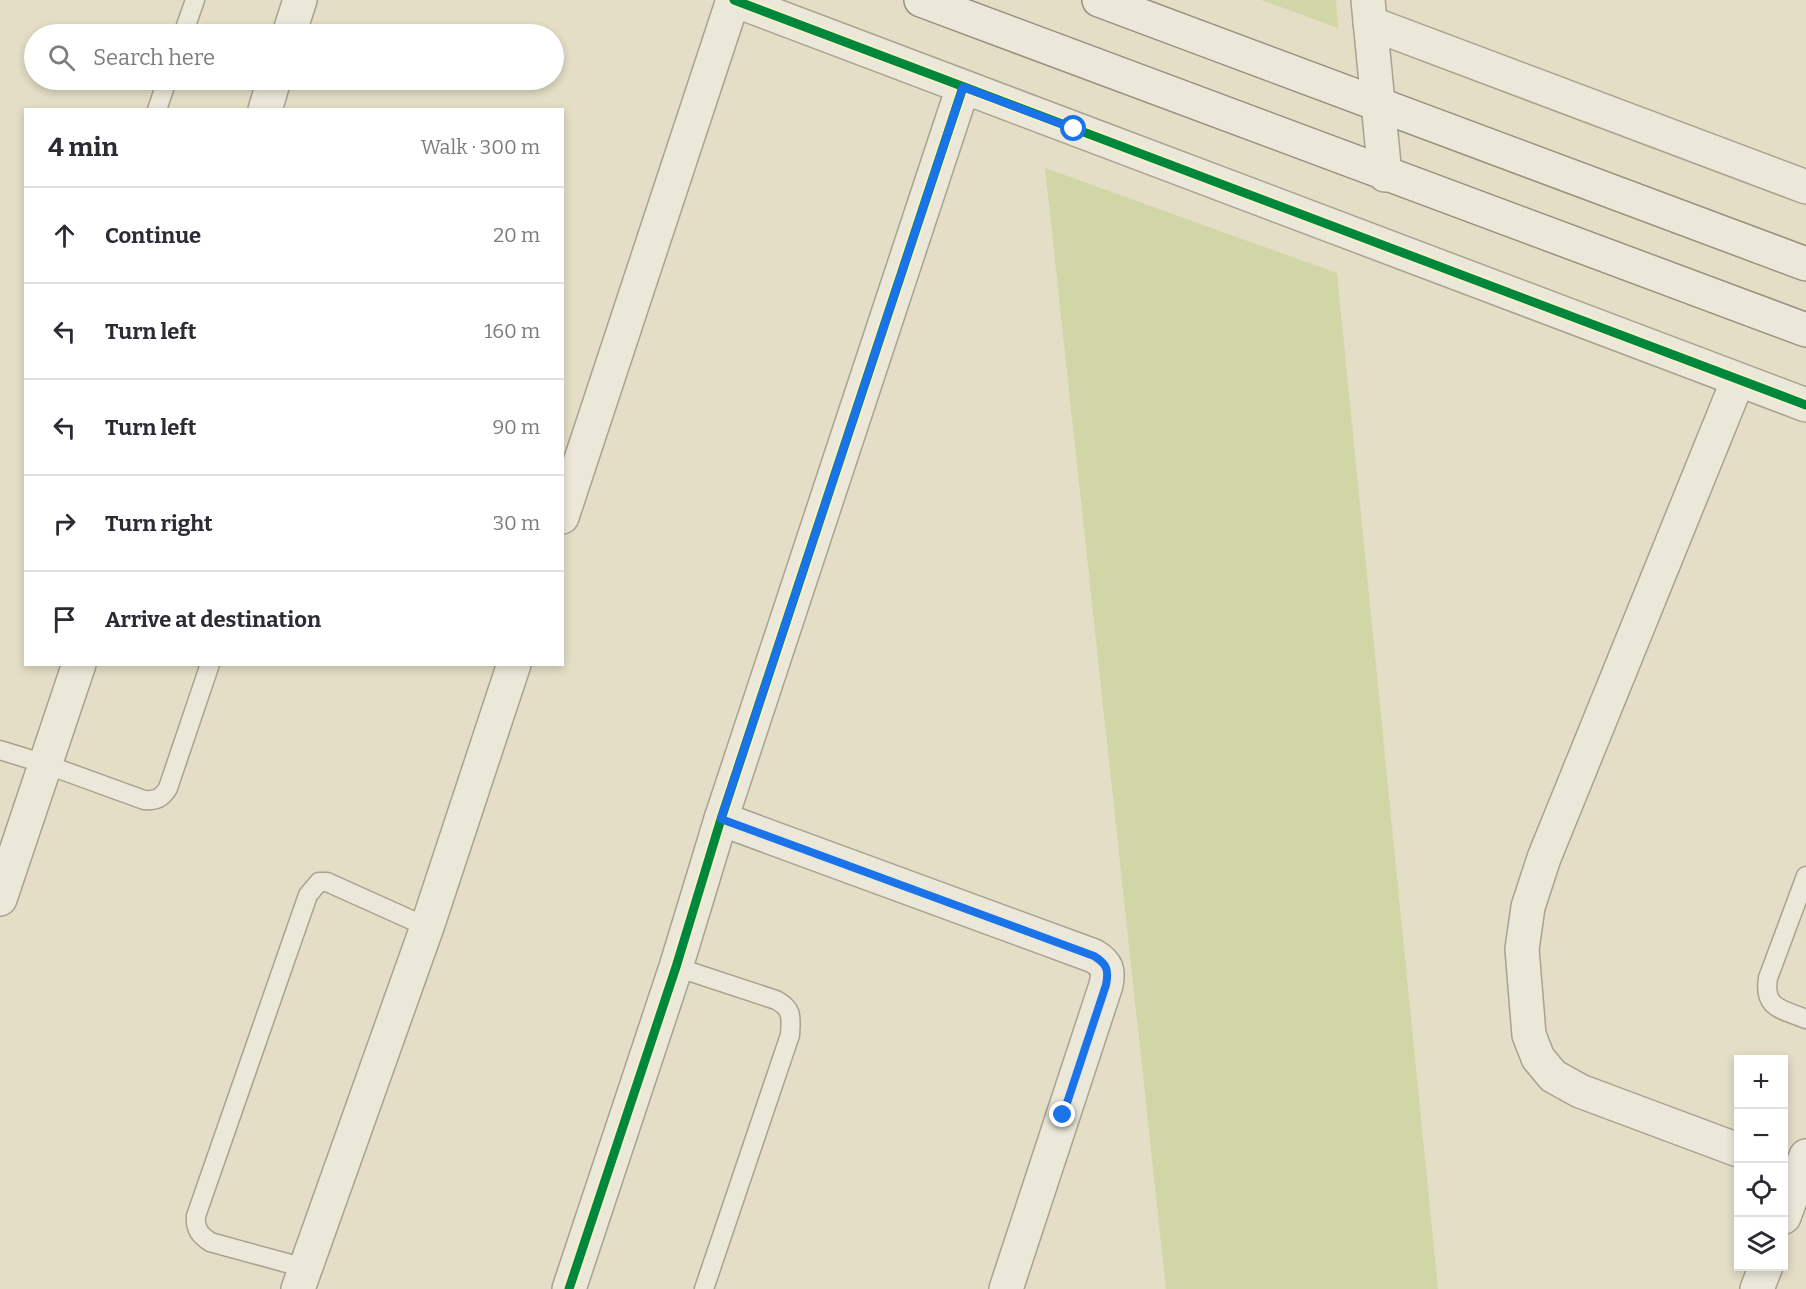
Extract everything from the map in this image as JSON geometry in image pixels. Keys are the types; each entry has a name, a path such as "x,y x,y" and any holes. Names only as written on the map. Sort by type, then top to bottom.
{"street":[{"path":"292,24 300,0"},
{"path":"564,512 733,0 1806,405"},
{"path":"921,0 968,9 1385,174 1806,330"},
{"path":"1099,0 1806,264"},
{"path":"1385,174 1369,12 1806,187"},
{"path":"570,1289 676,967 721,819 963,87"},
{"path":"266,108 271,90"},
{"path":"1734,1148 1580,1090 1553,1076 1538,1058 1529,1035 1522,949 1528,907 1544,858 1738,380"},
{"path":"0,899 78,666"},
{"path":"301,1279 428,927 513,666"},
{"path":"721,819 1094,956 1103,962 1108,974 1106,985 1006,1289"},
{"path":"1788,1200 1796,1166"},
{"path":"1757,1289 1764,1271"}],"lane":[{"path":"187,24 195,0"},
{"path":"158,108 164,90"},
{"path":"0,750 144,800 154,801 168,788 209,666"},
{"path":"1806,876 1768,978 1766,990 1769,1001 1777,1007 1806,1019"},
{"path":"301,1279 210,1242 200,1235 195,1225 196,1216 308,895 319,882 327,882 428,927"},
{"path":"676,967 776,1000 786,1006 791,1018 790,1035 704,1289"}],"green space":[{"path":"1261,0 1336,0 1338,28"},
{"path":"1045,168 1337,273 1438,1289 1166,1289"}],"cycle path":[{"path":"734,0 1806,405"},
{"path":"569,1289 676,967 721,819 963,87"}],"route":[{"path":"1063,1115 1106,985 1108,974 1103,962 1094,956 721,819 963,87 1074,129"}]}
